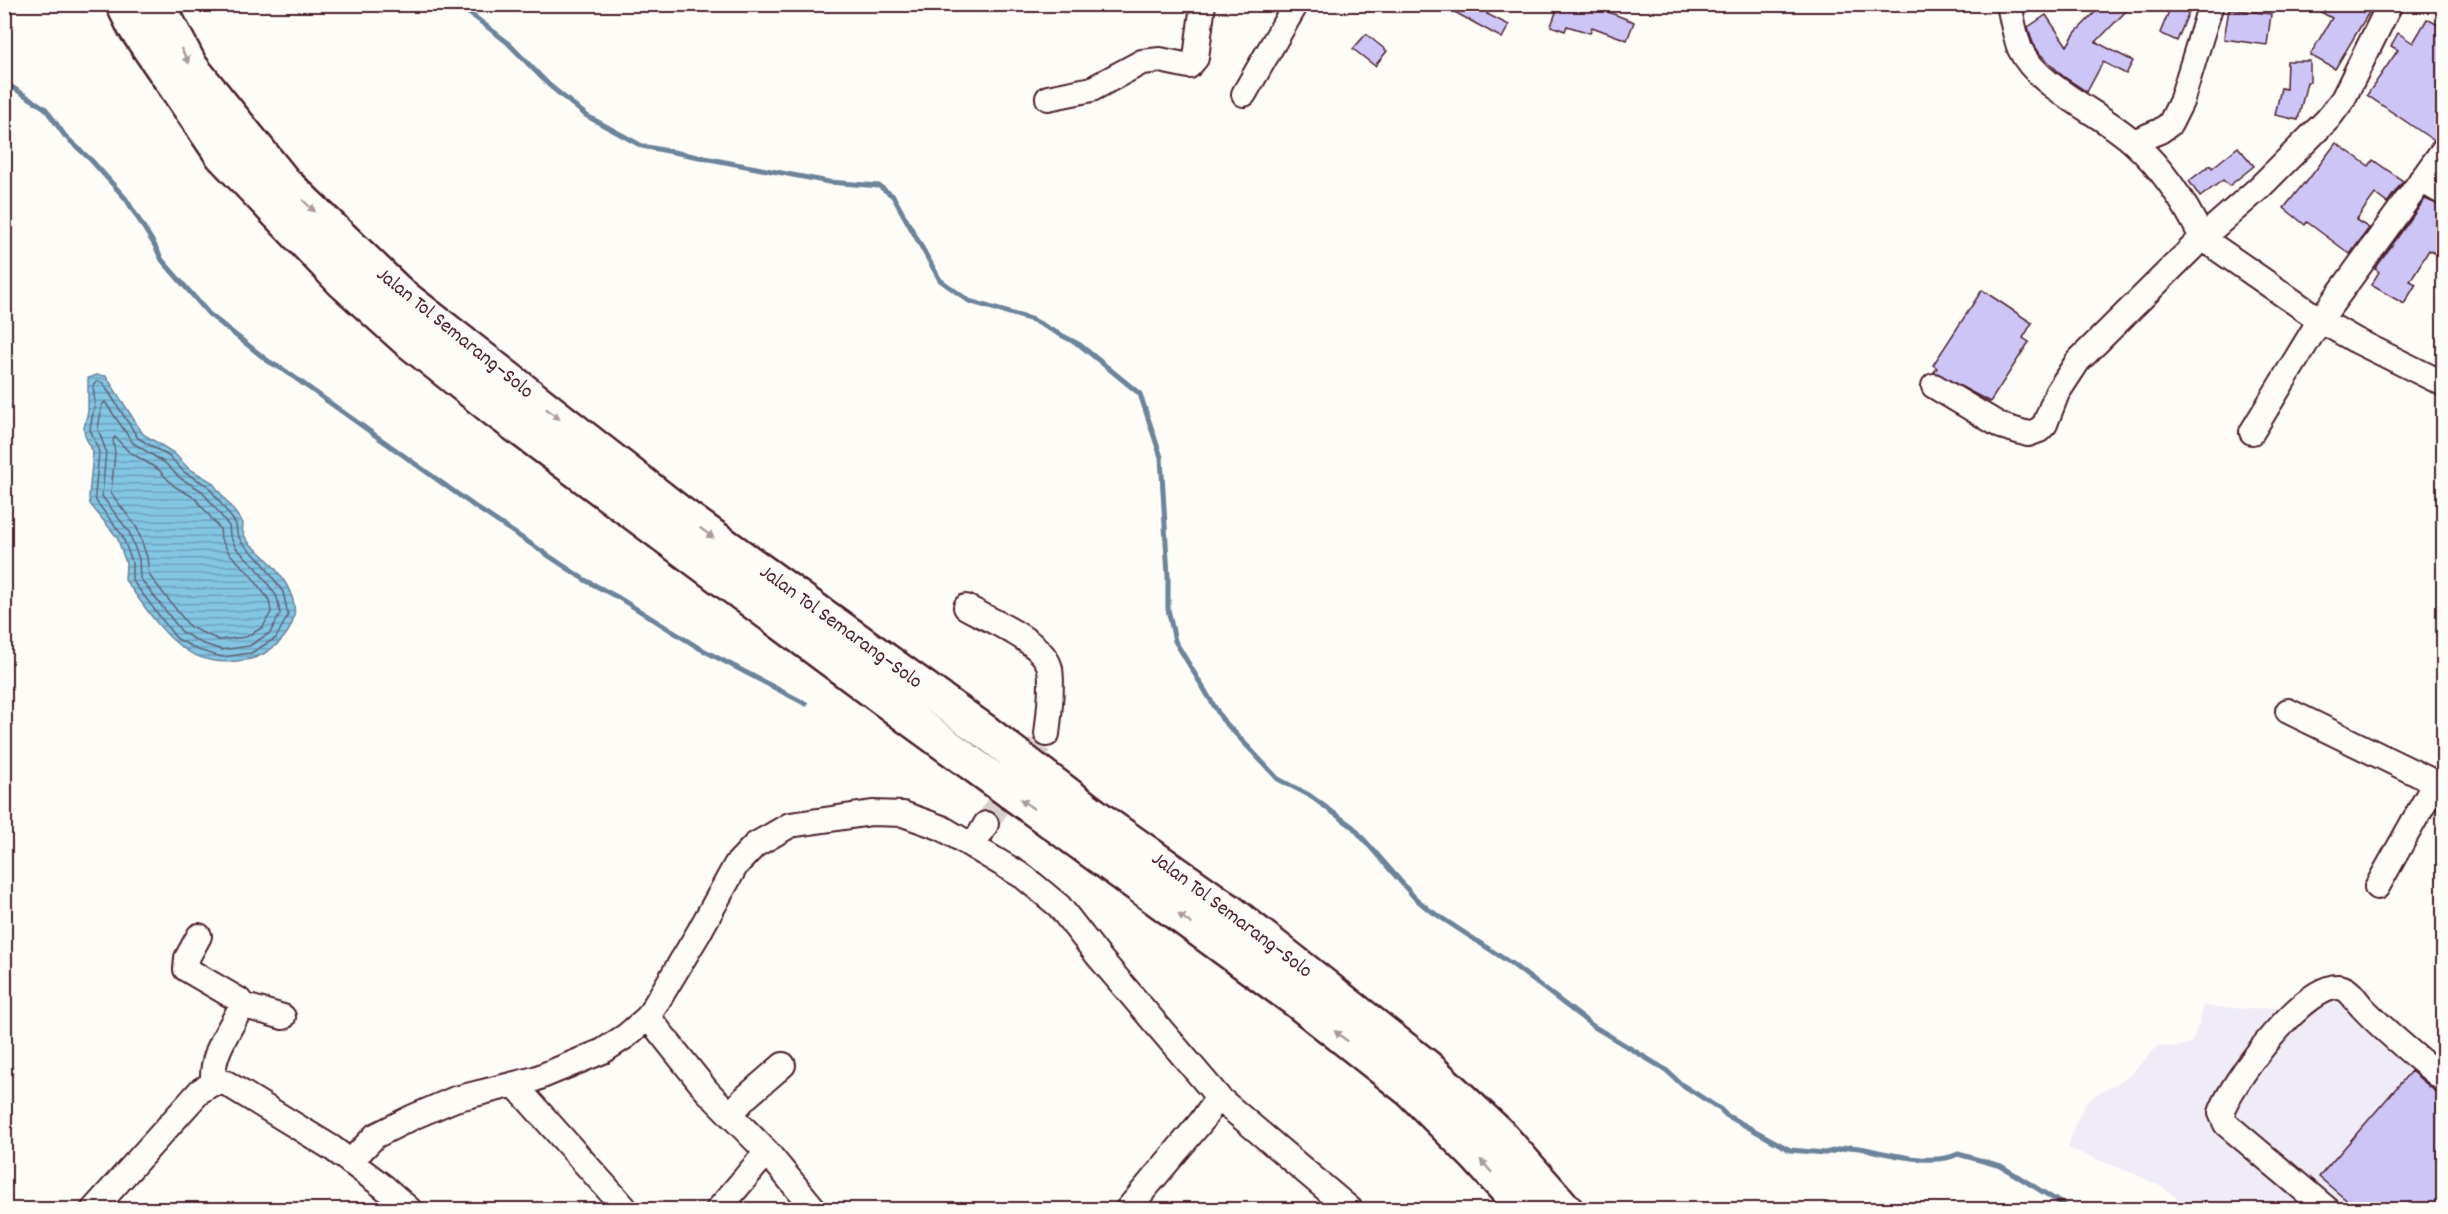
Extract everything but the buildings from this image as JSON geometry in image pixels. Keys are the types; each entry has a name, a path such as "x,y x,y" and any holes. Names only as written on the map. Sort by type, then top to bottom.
{"highway":[{"name":"Jalan Tol Semarang–Solo","path":"123,4 134,26 222,155 343,282 405,338 495,410 889,703 1297,1001 1411,1091 1525,1209"},
{"name":"Jalan Tol Semarang–Solo","path":"158,4 191,67 284,182 400,294 680,513 987,733 1108,826 1237,917 1427,1067 1499,1134 1566,1209"}],"street":[{"path":"1048,98 1092,89 1142,62 1160,60 1183,67 1189,66 1196,58 1203,4"},
{"path":"1244,94 1296,4"},
{"path":"2009,4 2020,49 2031,66 2133,142 2170,181 2202,238 2320,320 2444,384"},
{"path":"2133,142 2160,131 2170,124 2181,102 2211,4"},
{"path":"1934,386 2001,426 2028,434 2039,430 2045,424 2057,393 2078,361 2202,238 2259,188 2328,118 2343,99 2390,4"},
{"path":"2252,432 2320,320 2444,148"},
{"path":"2421,180 2444,193"},
{"path":"966,607 1035,645 1044,656 1050,669 1047,734"},
{"path":"2288,711 2439,785 2377,887"},
{"path":"350,1162 375,1136 413,1117 455,1099 535,1079 603,1050 626,1036 648,1017 736,865 755,845 790,825 872,813 903,814 942,828 974,845 1024,877 1059,906 1220,1100 1351,1209"},
{"path":"974,845 986,825"},
{"path":"199,936 187,958 186,969 239,1000 242,1005 283,1017"},
{"path":"2328,1209 2226,1124 2221,1113 2225,1101 2237,1082 2273,1035 2311,998 2329,987 2341,987 2349,991 2382,1029 2444,1080"},
{"path":"213,1083 212,1068 217,1050 242,1005"},
{"path":"648,1017 730,1115 766,1152 815,1209"},
{"path":"730,1115 745,1098 783,1065"},
{"path":"93,1209 200,1091 213,1083 226,1083 233,1086 350,1162 410,1209"},
{"path":"514,1084 624,1207"},
{"path":"1127,1209 1202,1122 1212,1106 1220,1100"},
{"path":"718,1209 766,1152"}],"shaded area":[{"path":"2337,973 2372,989 2371,1006 2399,1020 2396,1037 2443,1066 2443,1209 2192,1209 2162,1187 2068,1148 2074,1127 2086,1103 2128,1077 2158,1046 2177,1047 2191,1043 2200,1022 2203,1006 2252,1009 2282,1007"}],"water":[{"path":"97,375 106,376 143,434 174,453 188,468 212,482 243,523 246,539 269,561 290,591 294,616 290,628 283,638 263,654 247,660 217,661 200,657 184,649 159,625 125,580 126,563 117,537 90,504 93,452 85,436 84,428 88,411 88,378"}],"waterway":[{"path":"455,4 507,42 549,85 587,116 642,146 829,182 879,186 893,196 940,280 969,301 1033,320 1080,345 1140,394 1161,457 1168,609 1175,641 1222,719 1278,779 1309,795 1353,827 1415,898 1428,909 1512,964 1593,1026 1666,1070 1681,1084 1726,1115 1790,1150 1825,1153 1850,1147 1923,1159 1947,1158 1958,1154 2001,1166 2072,1210"},
{"path":"4,82 45,108 65,136 92,161 126,199 162,260 209,314 268,361 284,370 477,508 585,580 619,598 699,648 806,704"}],"tunnel":[{"path":"986,824 1047,734"}]}
